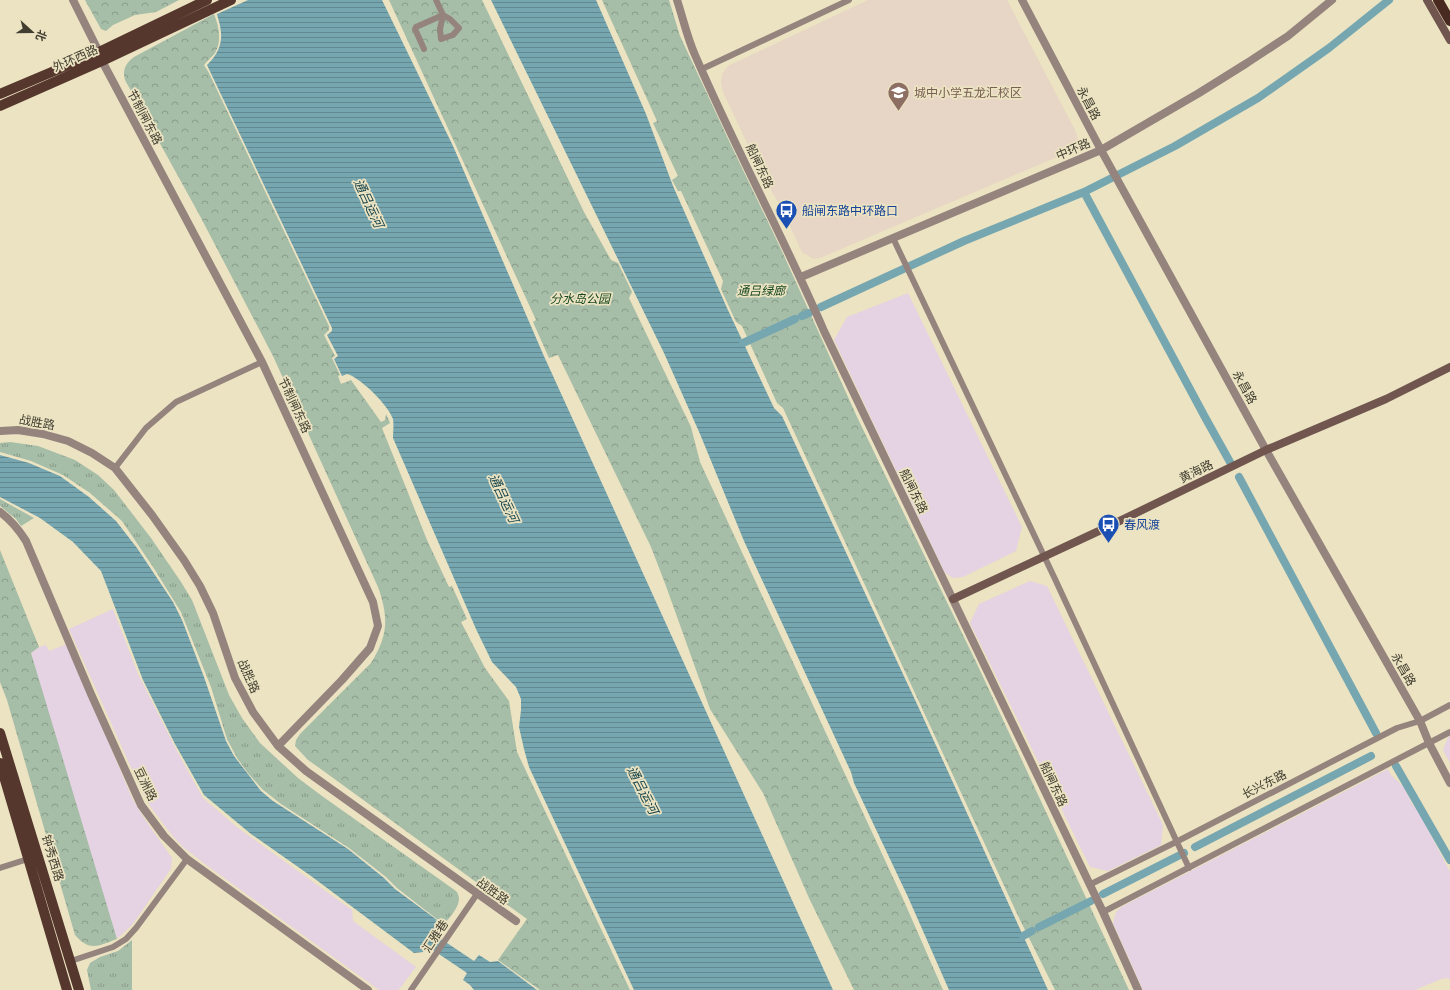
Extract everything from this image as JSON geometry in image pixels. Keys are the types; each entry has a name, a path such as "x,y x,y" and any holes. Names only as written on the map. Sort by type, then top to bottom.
{"highway":[{"path":"1438,0 1450,21"}],"main road":[{"path":"159,28 207,0"},
{"path":"159,28 231,0"},
{"path":"1427,0 1450,40"},
{"name":"外环西路","path":"0,106 159,28"},
{"name":"外环西路","path":"0,94 101,56"},
{"name":"黄海路","path":"953,599 1266,450 1386,399 1450,367"},
{"name":"钟秀西路","path":"0,733 79,990"},
{"name":"钟秀西路","path":"0,763 67,990"}],"street":[{"name":"节制闸东路","path":"73,0 262,362 373,602 378,626 370,648 342,680 278,746"},
{"path":"424,49 414,29 443,15 436,0"},
{"name":"船闸东路","path":"676,0 694,54 777,231 801,277 824,331 1103,912 1138,990"},
{"path":"702,69 849,0"},
{"name":"永昌路","path":"1022,0 1123,191 1266,450 1420,721 1429,743 1450,783"},
{"name":"中环路","path":"801,277 1101,150 1199,93 1247,63 1288,36 1332,0"},
{"path":"893,238 1059,586 1189,868"},
{"path":"115,468 146,428 176,402 262,362"},
{"name":"战胜路","path":"0,431 18,430 43,434 68,441 115,468 152,515 184,560 200,586 213,613 235,678 253,712 278,746 306,771 476,894 516,921"},
{"name":"豆洲路","path":"0,512 18,529 26,541 91,694 142,805 164,836 186,859 368,990"},
{"name":"长兴东路","path":"1089,885 1176,842 1397,728 1420,721 1450,705"},
{"path":"1103,912 1450,732"},
{"path":"0,868 39,856"},
{"path":"71,960 113,947 126,939 136,928 186,859"},
{"name":"汇雅巷","path":"411,990 476,894"}],"shaded area":[{"name":"城中小学五龙汇校区","path":"868,0 1007,0 1076,132 1079,143 1076,148 1071,151 820,258 814,259 803,253 780,205 764,179 723,92 721,83 722,74 728,66"},
{"path":"908,293 1022,527 1016,551 963,577 953,578 945,573 834,340 847,317"},
{"path":"1030,581 1047,586 1163,825 1161,845 1108,871 1090,867 970,623 979,604"},
{"path":"113,609 138,674 179,755 203,798 238,828 352,910 353,921 416,967 398,990 379,990 205,864 183,847 150,806 142,792 69,629"},
{"path":"67,644 132,798 172,858 171,869 133,924 117,939 71,795 31,653 39,647 46,645 49,651"},
{"path":"1450,736 1450,763 1443,750 1448,737"},
{"path":"1388,769 1391,775 1405,788 1412,804 1418,810 1450,872 1450,980 1447,978 1441,979 1415,990 1143,990 1113,923 1116,912 1121,907"}],"green space":[{"path":"85,0 179,0 156,12 135,15 113,25 106,31 101,29"},
{"name":"分水岛公园","path":"389,0 482,0 584,212 611,260 618,263 632,292 629,298 691,427 700,462 903,899 943,990 854,990 809,898 763,793 710,709 651,547 558,355 549,358 533,322 536,320"},
{"name":"通吕绿廊","path":"602,0 669,0 680,36 780,247 858,419 977,664 1129,990 1055,990 1020,920 783,408 777,403 742,326 736,322 721,289 723,281 681,191 678,191 672,180 678,176 653,123 657,121"},
{"path":"214,14 219,39 215,53 204,65 329,326 329,330 324,335 335,356 332,358 340,375 338,376 341,384 351,380 381,422 385,420 386,414 390,423 382,428 427,540 449,587 452,586 467,619 461,622 485,668 509,701 517,752 630,990 540,990 498,960 527,919 308,760 295,746 296,740 300,734 371,663 377,653 384,635 384,608 378,587 273,356 200,216 125,80 125,67 134,57"},
{"path":"10,442 38,446 75,460 98,475 114,490 151,538 192,600 229,695 242,718 260,743 298,778 456,891 459,895 459,900 455,910 441,928 438,920 349,848 281,804 262,789 237,758 227,739 211,687 181,612 122,521 90,493 63,475 31,461 0,452 0,443"},
{"path":"0,499 34,518 21,526 16,519 0,506"},
{"path":"0,550 39,647 31,653 117,939 99,945 90,946 85,944 75,935 7,700 0,682"},
{"path":"132,940 132,990 91,990 87,970 90,963 100,957 118,951"}],"water":[{"name":"通吕运河","path":"212,0 382,0 453,146 543,354 833,990 634,990 529,767 519,727 521,699 516,687 492,662 476,629 393,438 393,419 380,400 359,380 347,374 342,376 334,359 338,356 327,335 332,331 332,328 207,65 214,57 221,42 220,26"},
{"path":"491,0 596,0 646,114 673,186 727,308 774,408 782,416 917,704 1048,990 949,990 908,897 854,783 851,772 744,541 700,434 664,353"},
{"path":"0,455 29,463 60,476 89,497 116,521 137,548 173,602 182,620 226,741 234,756 261,791 273,801 348,849 384,878 395,889 437,920 437,924 440,928 435,935 474,961 479,955 490,962 498,961 537,990 474,990 463,980 467,973 427,946 423,952 414,953 311,876 251,834 204,795 175,744 143,680 101,571 73,542 40,518 0,497"}],"pier":[{"path":"210,0 248,0 215,15"}],"waterway":[{"path":"821,307 964,241 1084,192 1175,146 1258,98 1329,48 1389,0"},
{"path":"1084,192 1230,462"},
{"path":"802,316 809,313"},
{"path":"743,343 795,319"},
{"path":"1239,477 1376,733"},
{"path":"1195,847 1371,756"},
{"path":"1396,766 1450,860"},
{"path":"1103,894 1184,853"},
{"path":"1039,927 1091,901"},
{"path":"1023,936 1032,931"}],"place":[{"name":"城中小学五龙汇校区","path":"899,112"},
{"name":"船闸东路中环路口","path":"787,230"},
{"name":"春风渡","path":"1108,544"}]}
